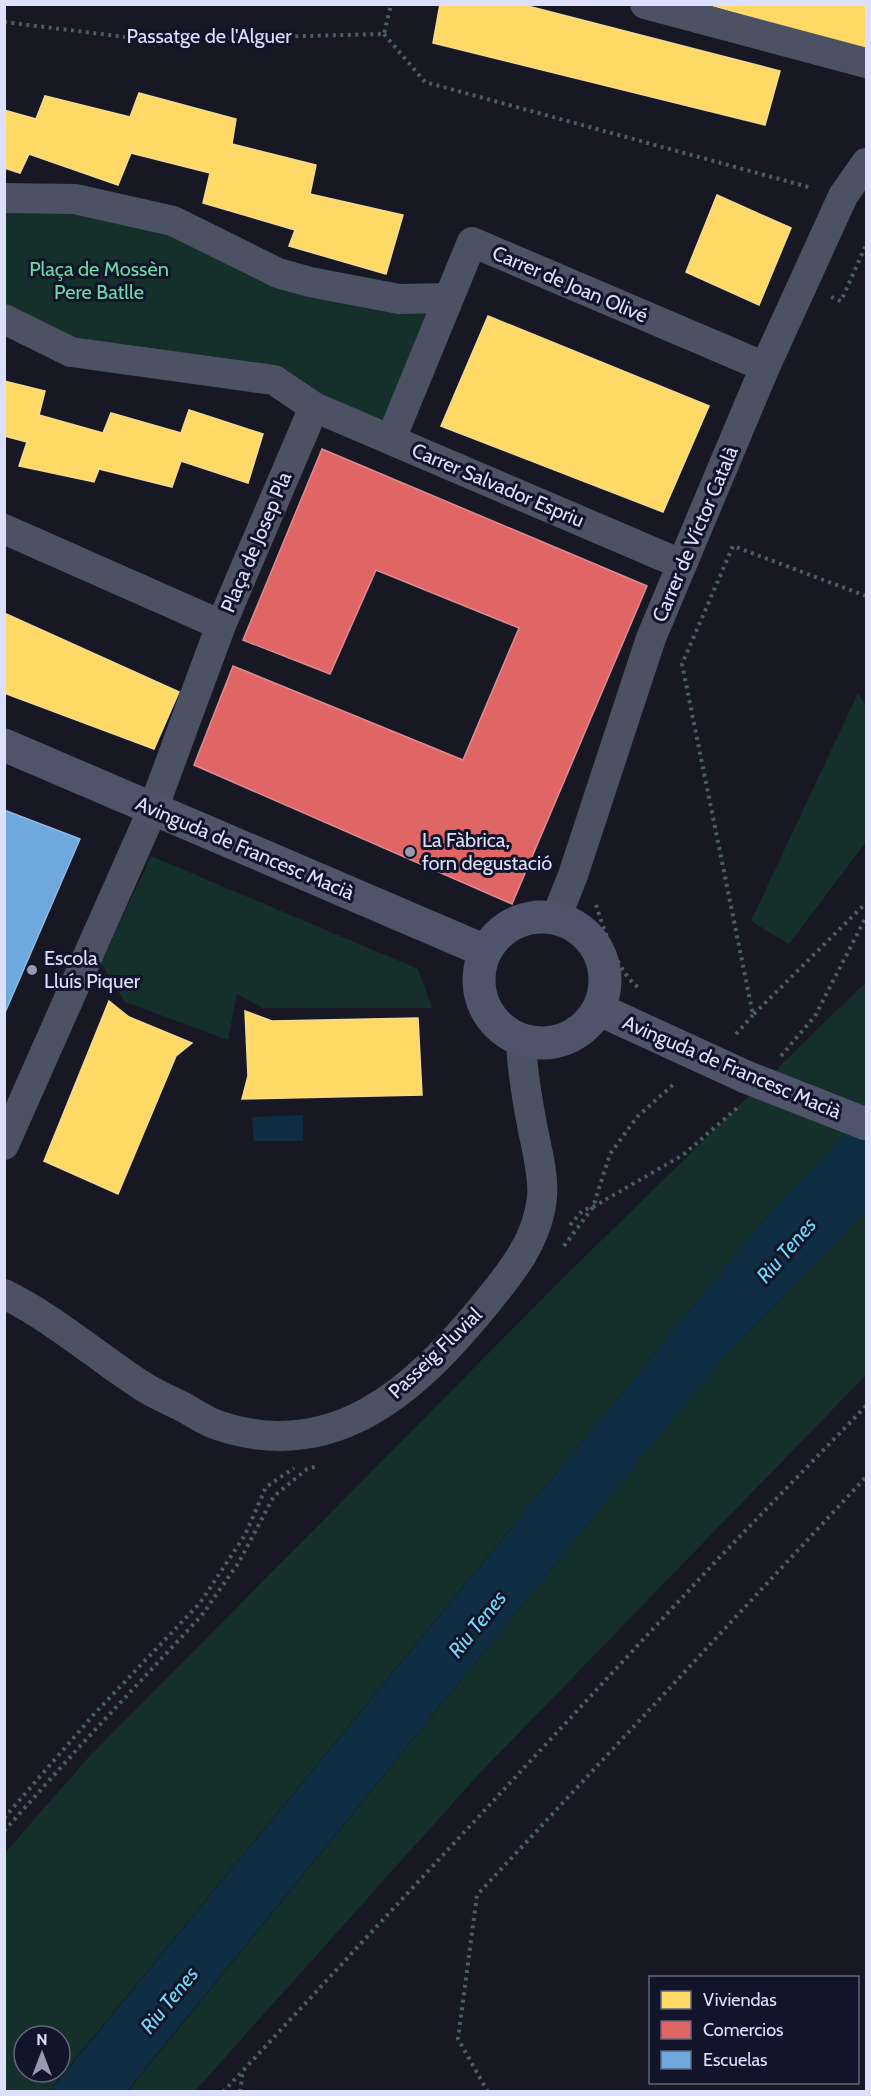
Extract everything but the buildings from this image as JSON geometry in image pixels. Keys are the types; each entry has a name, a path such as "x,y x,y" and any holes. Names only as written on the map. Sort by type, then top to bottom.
{"street":[{"path":"645,4 867,63"},
{"name":"Carrer de Víctor Català","path":"556,918 573,875 651,638 681,564 765,367 843,196 867,163"},
{"path":"4,198 75,199 173,221 278,273 309,282 399,299 449,298"},
{"name":"Carrer de Joan Olivé","path":"391,439 472,242 765,367"},
{"path":"4,319 70,352 274,380 314,407"},
{"name":"Carrer Salvador Espriu","path":"314,407 681,564"},
{"name":"Plaça de Josep Pla","path":"4,529 221,625 314,407"},
{"path":"4,1145 153,809 221,625"},
{"name":"Avinguda de Francesc Macià","path":"4,745 485,951"},
{"path":"535,917 556,918 574,925 589,937 599,953 604,972 604,991 598,1009 581,1029 557,1041 539,1043 521,1040 493,1021 483,1005 478,988 479,969 485,951 497,934 515,922 535,917"},
{"name":"Avinguda de Francesc Macià","path":"598,1009 746,1077 867,1124"},
{"name":"Passeig Fluvial","path":"4,1294 30,1307 146,1389 216,1425 256,1434 293,1436 323,1431 366,1414 404,1390 461,1334 507,1278 534,1236 542,1196 538,1153 522,1072 521,1040"}],"path":[{"path":"391,4 384,34 425,82 843,196"},
{"name":"Passatge de l'Alguer","path":"4,22 150,40 384,34"},
{"path":"753,1015 682,664 733,546 867,596"},
{"path":"596,903 607,942 633,985 650,995"},
{"path":"736,1034 867,903"},
{"path":"726,1030 743,1037"},
{"path":"568,1228 583,1210 594,1207 610,1154 637,1117 682,1077"},
{"path":"224,2091 717,1560 867,1406"},
{"path":"4,1831 202,1615 239,1562 274,1496 308,1469 328,1462"},
{"path":"4,1818 96,1712 200,1603 245,1535 266,1487 301,1463"},
{"path":"488,2091 458,2039 477,1895 867,1477"},
{"path":"240,2091 243,2070"}],"green space":[{"name":"Plaça de Mossèn Pere Batlle","path":"4,198 75,199 278,273 449,298 391,439 274,380 71,352 5,319"},
{"path":"858,693 866,706 866,842 789,944 751,921"},
{"path":"151,856 418,969 432,1008 263,1008 237,994 228,1040 125,1002 101,963"},
{"path":"866,982 866,1113 774,1208 72,2063 72,2024 12,2024 12,2084 55,2084 49,2091 5,2092 5,1853 86,1760 566,1275"},
{"path":"866,1211 866,1375 478,1775 195,2091 127,2092 721,1360"}],"water":[{"name":"Riu Tenes","path":"866,1113 866,1211 721,1360 127,2091 49,2092 56,2084 72,2084 72,2064 774,1208"},
{"path":"303,1115 303,1141 254,1141 252,1117"}],"place":[{"name":"La Fàbrica, forn degustació","path":"410,852"},
{"name":"Escola Lluís Piquer","path":"32,970"}]}
